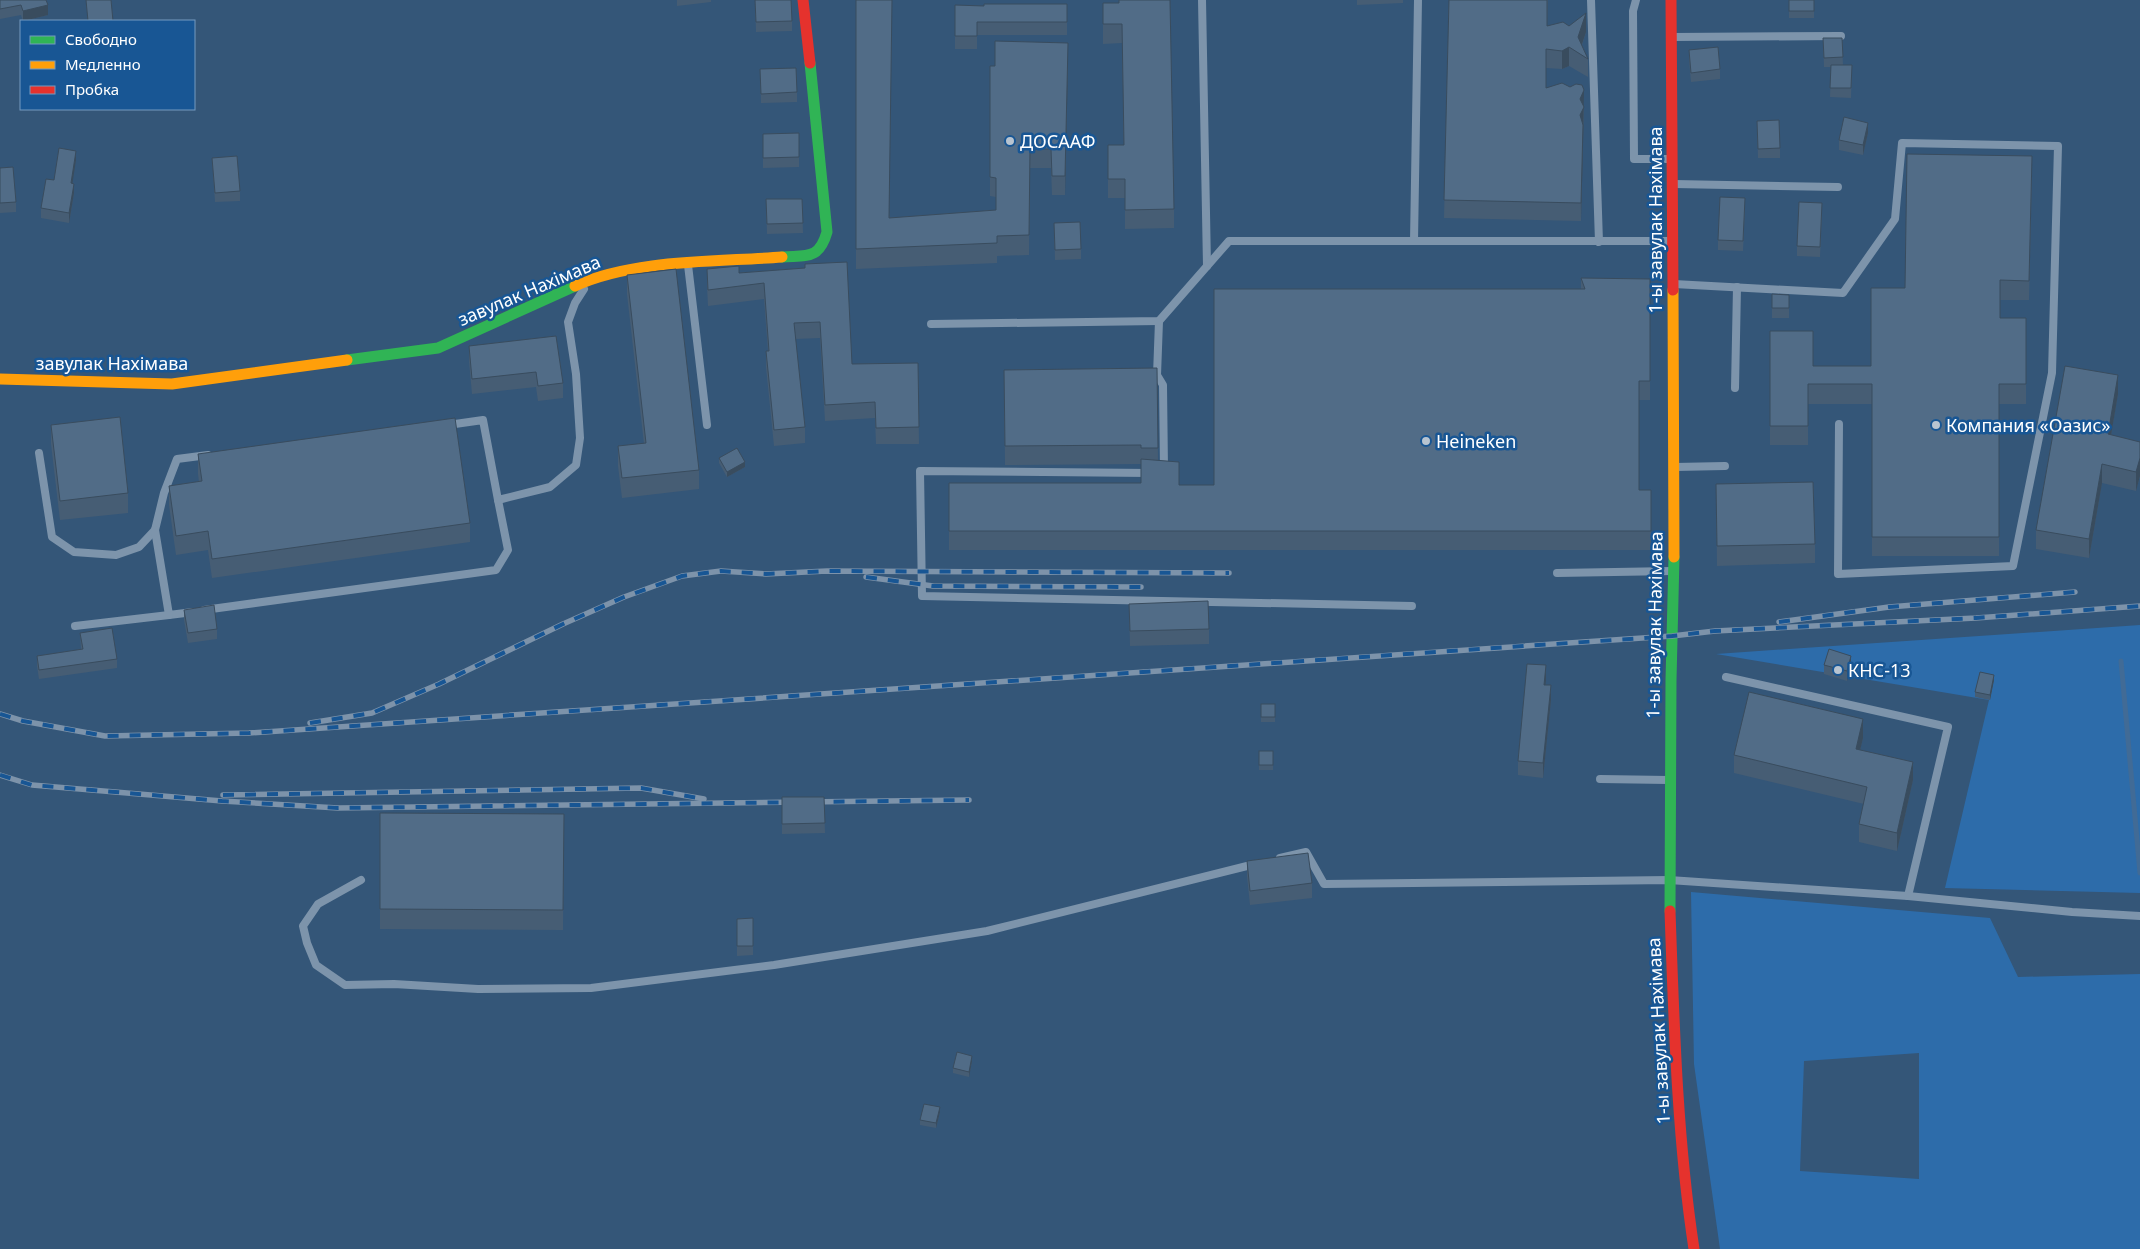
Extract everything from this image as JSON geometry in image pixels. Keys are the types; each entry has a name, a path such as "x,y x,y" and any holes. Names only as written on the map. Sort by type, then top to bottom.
{"street":[{"name":"завулак Нахімава","path":"0,379 172,384 438,348 588,280 638,267 812,255 823,247 827,232 803,0"},
{"name":"1-ы завулак Нахімава","path":"1671,0 1674,571 1669,880 1675,1055 1685,1189 1694,1249"}],"lane":[{"path":"1202,0 1207,266"},
{"path":"1414,242 1418,0"},
{"path":"1591,0 1599,242"},
{"path":"1636,0 1633,11 1634,159 1672,159"},
{"path":"1671,37 1841,36"},
{"path":"1672,284 1843,293 1895,219 1902,143 2058,146 2052,372 2013,566 1838,574 1839,424"},
{"path":"1672,184 1838,187"},
{"path":"1412,606 922,596 920,471 1164,473 1163,385 1157,375 1158,321 1229,241 1672,241"},
{"path":"688,263 707,425"},
{"path":"498,500 550,487 576,465 580,438 576,374 568,322 575,303 588,280"},
{"path":"1734,388 1738,287"},
{"path":"931,324 1158,321"},
{"path":"75,626 496,570 508,550 483,420 444,425"},
{"path":"39,453 52,537 74,552 116,555 139,547 155,530"},
{"path":"169,615 155,530 164,493 177,459 216,454"},
{"path":"1674,467 1725,466"},
{"path":"1557,573 1674,571"},
{"path":"1726,677 1948,727 1908,896"},
{"path":"1600,779 1670,780"},
{"path":"361,880 318,904 304,926 307,943 316,965 345,985 394,984 478,989 591,988 774,965 978,933 1306,852 1324,884 1669,880 1908,896 2072,912 2140,916"}],"shaded area":[{"path":"2140,625 2140,893 1945,888 1989,700 1716,654"},
{"path":"1691,892 1990,918 2018,977 2140,974 2140,1249 1720,1249 1694,1064","holes":["1919,1053 1919,1179 1800,1171 1804,1061"]}],"building":[{"path":"0,0 46,0 48,5 23,11 21,5 0,9"},
{"path":"86,0 111,0 113,20 88,20"},
{"path":"755,0 791,0 792,21 756,22"},
{"name":"ДОСААФ","path":"856,0 892,0 889,218 996,210 996,178 990,177 990,66 995,66 995,41 1068,43 1065,176 1052,176 1051,149 1030,149 1029,235 997,236 997,243 856,249"},
{"path":"1119,0 1170,0 1174,209 1125,210 1125,179 1108,179 1108,145 1124,145 1122,24 1103,24 1103,3 1119,3"},
{"path":"1449,0 1547,0 1547,26 1563,22 1569,26 1586,13 1578,37 1588,59 1569,47 1562,51 1546,49 1546,88 1562,83 1570,87 1576,84 1582,85 1584,90 1580,99 1584,107 1580,115 1583,125 1581,203 1444,200"},
{"path":"1789,0 1814,0 1814,11 1789,11"},
{"path":"984,4 1067,4 1067,22 977,22 977,36 955,36 955,5 984,6"},
{"path":"1823,38 1842,38 1843,57 1824,58"},
{"path":"1718,47 1720,69 1691,73 1689,50"},
{"path":"1831,65 1852,65 1851,88 1830,88"},
{"path":"796,68 797,92 761,94 760,69"},
{"path":"1844,117 1868,123 1863,145 1839,140"},
{"path":"1779,120 1780,148 1758,149 1757,121"},
{"path":"799,133 799,157 763,158 763,134"},
{"path":"59,148 76,151 71,183 74,184 69,213 41,208 46,179 54,180"},
{"name":"Компания «Оазис»","path":"1907,154 2032,156 2029,281 2000,280 2000,318 2026,318 2026,384 1999,384 1999,537 1872,537 1872,384 1808,384 1808,426 1770,426 1770,331 1813,331 1813,366 1871,366 1871,288 1905,288"},
{"path":"237,156 240,191 215,193 212,158"},
{"path":"13,167 16,202 0,203 0,168"},
{"path":"1720,197 1745,198 1743,241 1718,240"},
{"path":"766,199 802,199 803,223 767,224"},
{"path":"1799,202 1822,203 1820,247 1797,246"},
{"path":"1080,222 1081,249 1055,250 1054,223"},
{"path":"847,262 852,364 918,363 919,427 876,428 875,402 825,405 820,322 794,323 805,427 774,430 766,351 769,351 764,283 708,290 707,269 739,266 739,273 805,268 805,264"},
{"path":"676,269 699,470 622,478 618,446 646,443 627,275"},
{"name":"Heineken","path":"1581,278 1650,279 1650,381 1639,381 1639,490 1651,490 1651,531 949,531 949,483 1141,483 1141,459 1179,462 1179,485 1214,485 1214,289 1585,289"},
{"path":"1772,294 1789,295 1789,308 1772,308"},
{"path":"556,336 563,383 538,386 536,372 472,379 469,346"},
{"path":"2065,366 2118,375 2108,434 2140,442 2140,458 2136,472 2102,464 2089,539 2036,530"},
{"path":"1157,368 1158,448 1141,448 1141,445 1005,446 1004,370"},
{"path":"120,417 128,493 60,501 51,425"},
{"path":"455,418 470,523 212,559 208,531 176,536 169,486 202,481 198,454"},
{"path":"737,448 745,462 727,472 719,458"},
{"path":"1813,482 1815,544 1717,546 1716,484"},
{"path":"1208,601 1209,629 1130,631 1129,604"},
{"path":"214,605 217,629 188,633 184,610"},
{"path":"112,628 117,659 39,670 37,656 83,649 80,633"},
{"path":"1829,649 1851,656 1847,671 1824,665"},
{"path":"1527,664 1546,665 1544,685 1551,685 1543,763 1518,761"},
{"path":"1980,672 1994,675 1990,695 1975,692"},
{"path":"1749,692 1863,719 1856,749 1913,762 1897,833 1859,824 1867,787 1734,755"},
{"path":"1261,704 1275,704 1275,717 1261,717"},
{"path":"1259,751 1273,751 1273,765 1259,765"},
{"path":"782,797 824,797 825,823 782,824"},
{"path":"380,813 564,814 563,910 380,909"},
{"path":"1308,853 1312,883 1250,891 1247,861"},
{"path":"753,918 753,946 737,946 737,919"},
{"path":"957,1052 972,1056 969,1072 953,1068"},
{"path":"924,1104 940,1107 936,1123 920,1120"}],"waterway":[{"path":"2121,661 2140,873"}],"railway":[{"path":"310,723 372,713 439,684 563,624 624,597 682,576 721,571 766,574 827,571 1229,573"},
{"path":"866,577 933,586 1141,587"},
{"path":"1779,622 1889,607 2075,592"},
{"path":"0,714 23,721 105,736 249,733 1672,636 1715,631 1976,618 2140,606"},
{"path":"0,775 32,785 222,801 338,808 969,800"},
{"path":"223,795 641,788 704,799"}],"traffic: fast":[{"path":"782,257 805,256 816,252 824,241 827,232 810,63"},
{"path":"347,360 438,348 575,286"},
{"path":"1670,911 1671,680 1674,557"}],"traffic: slow":[{"path":"575,286 598,277 649,266 782,257"},
{"path":"1673,290 1674,557"},
{"path":"0,379 172,384 347,360"}],"traffic: jam":[{"path":"803,0 810,63"},
{"path":"1671,0 1673,290"},
{"path":"1670,911 1680,1123 1694,1249"}],"place":[{"name":"ДОСААФ","path":"1010,141"},
{"name":"Компания «Оазис»","path":"1936,425"},
{"name":"Heineken","path":"1426,441"},
{"name":"КНС-13","path":"1838,670"}]}
